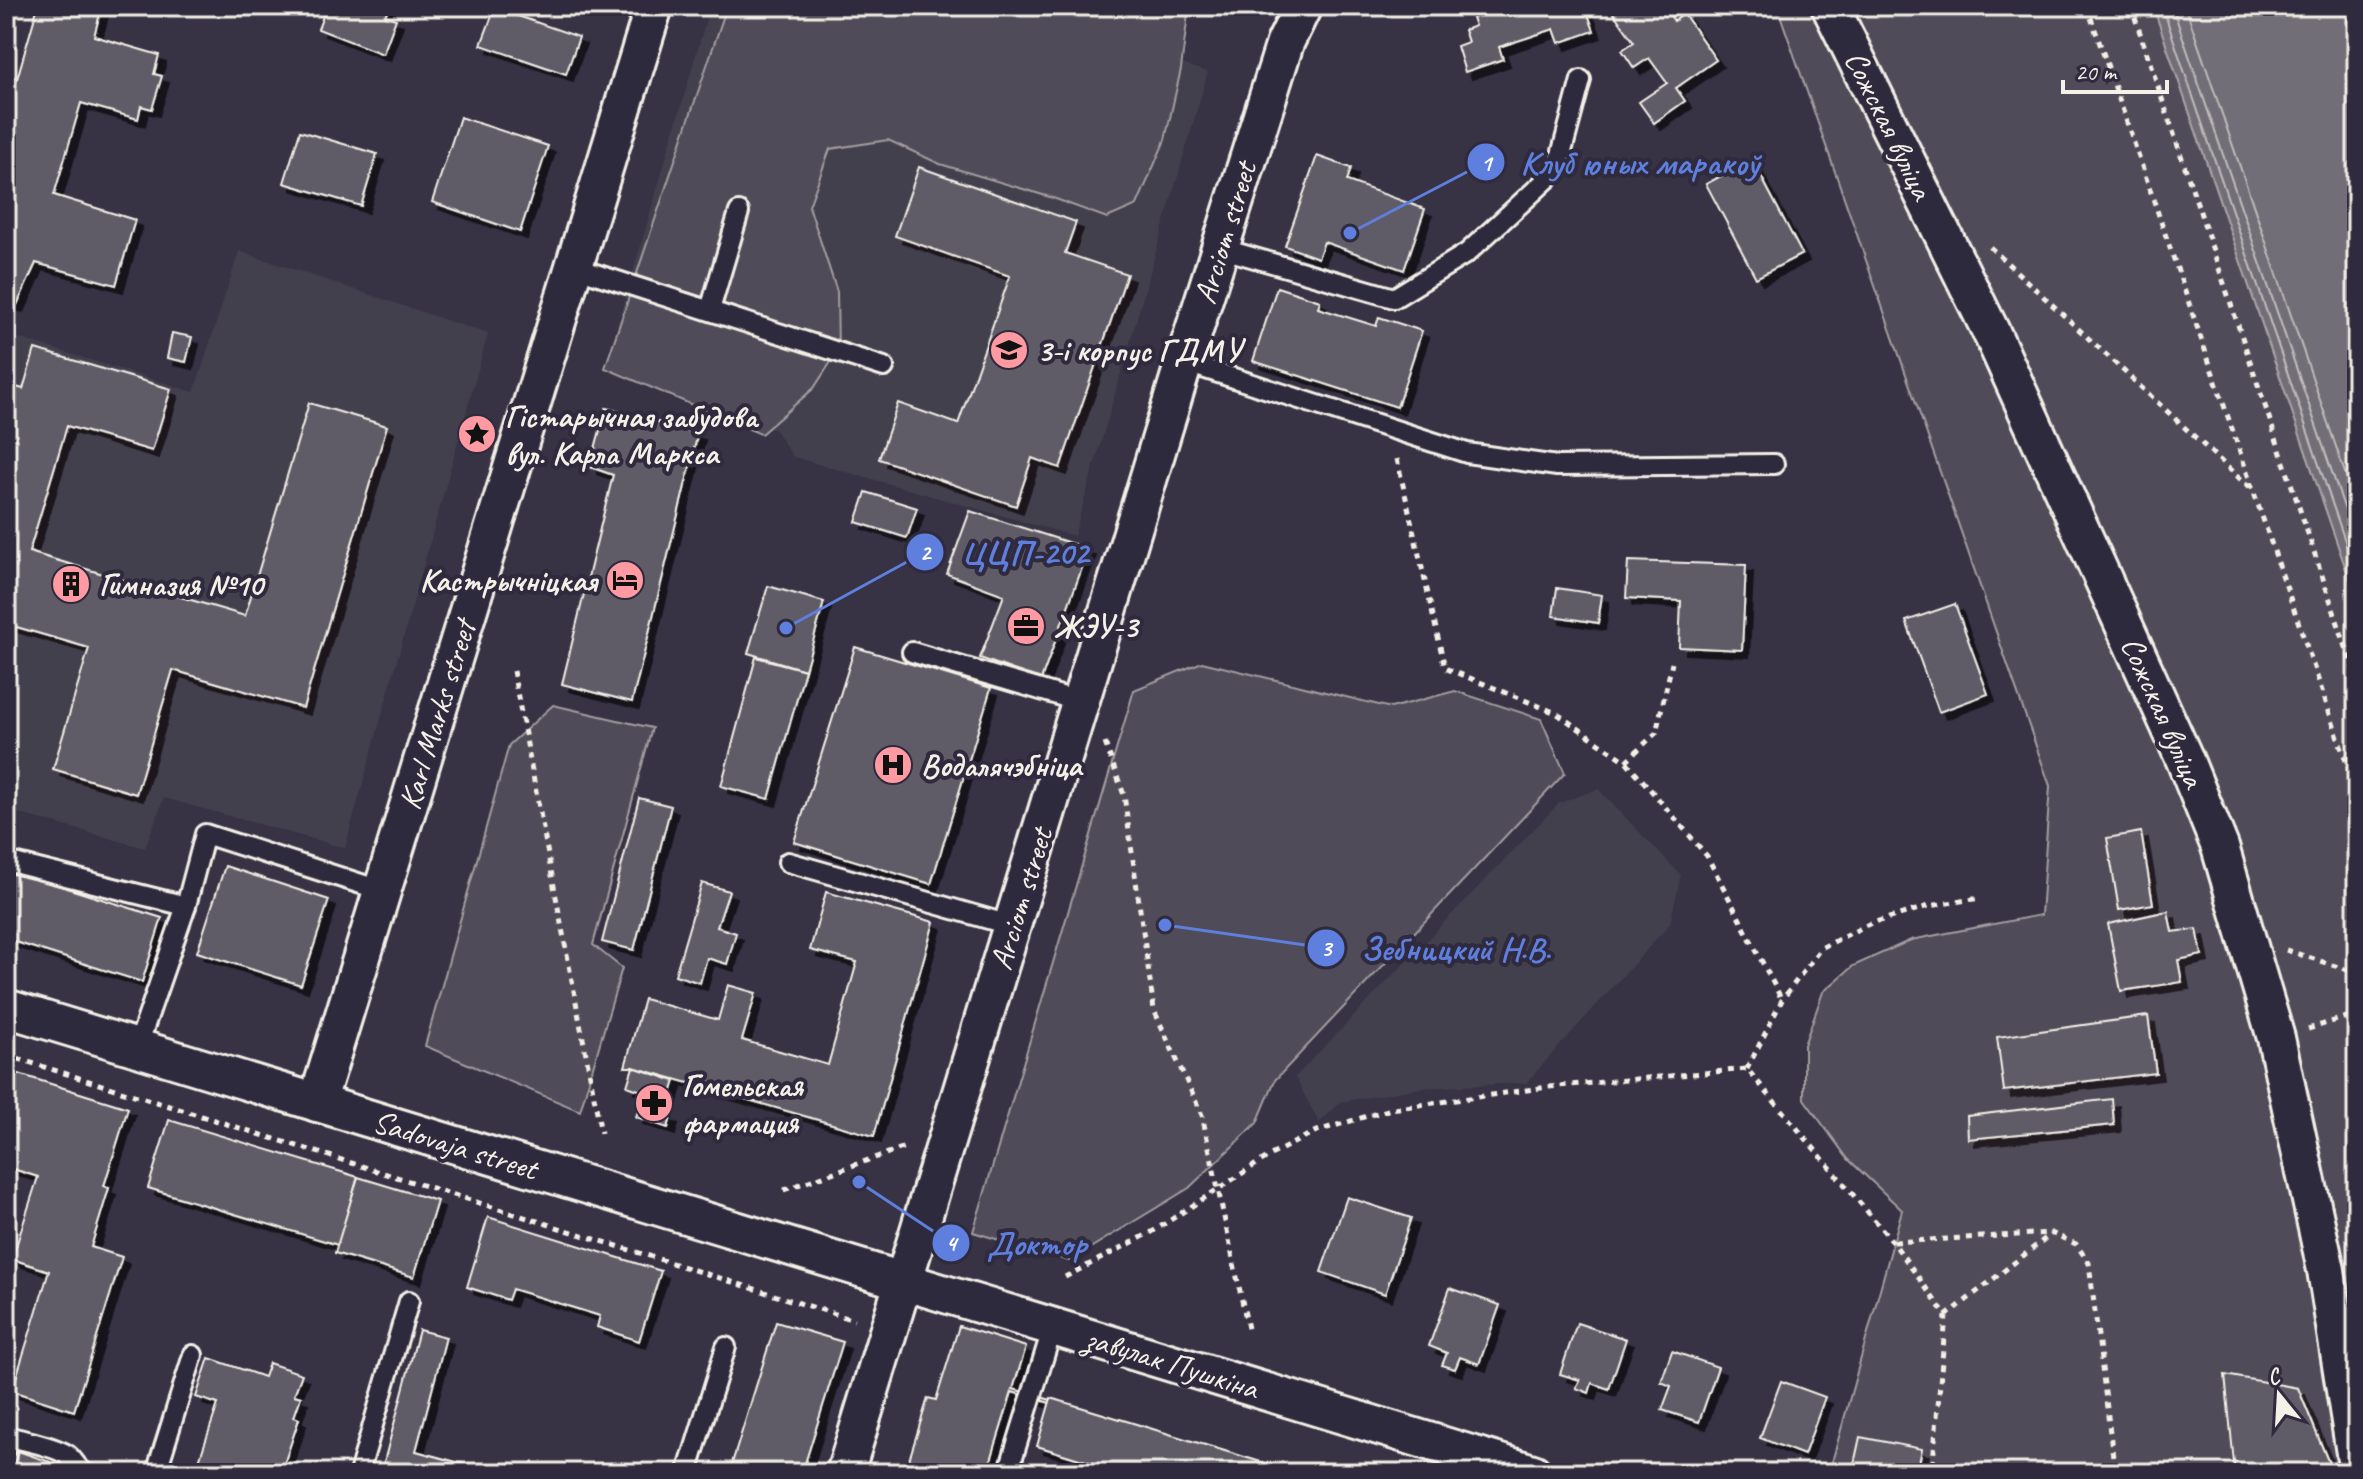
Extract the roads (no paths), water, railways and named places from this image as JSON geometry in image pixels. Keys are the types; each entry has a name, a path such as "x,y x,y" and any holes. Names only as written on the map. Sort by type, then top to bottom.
{"street":[{"name":"Karl Marks street","path":"317,1103 654,6"},
{"name":"Arciom street","path":"845,1473 1184,362 1285,43 1303,6"},
{"name":"Сожская вуліца","path":"1830,6 1994,338 2184,758 2220,847 2276,1038 2326,1270 2357,1466"},
{"name":"Sadovaja street","path":"6,1008 904,1281"},
{"name":"завулак Пушкіна","path":"904,1281 1053,1327 1436,1459 1533,1473"}],"lane":[{"path":"1220,248 1394,298 1467,253 1557,170 1581,80"},
{"path":"710,310 739,212"},
{"path":"574,267 884,367"},
{"path":"1184,362 1467,453 1557,466 1774,464"},
{"path":"912,652 1081,702"},
{"path":"137,1048 186,906 205,834 383,891"},
{"path":"6,861 186,906"},
{"path":"788,862 1013,926"},
{"path":"359,1473 409,1301"},
{"path":"1008,1473 1053,1327"},
{"path":"687,1473 726,1347"},
{"path":"156,1473 193,1355"},
{"path":"6,1447 9,1440 17,1439 63,1452 85,1473"}],"water":[{"path":"2153,6 2357,6 2357,601"}],"place":[{"name":"Клуб юных маракоў","path":"1350,233"},
{"name":"3-і корпус ГДМУ","path":"1009,350"},
{"name":"Гістарычная забудова вул. Карла Маркса","path":"477,434"},
{"name":"Кастрычніцкая","path":"625,580"},
{"name":"Гимназия №10","path":"71,584"},
{"name":"ЖЭУ-3","path":"1026,626"},
{"name":"ЦЦП-202","path":"786,628"},
{"name":"Водалячэбніца","path":"893,765"},
{"name":"Зебницкий Н.В.","path":"1165,925"},
{"name":"Гомельская фармация","path":"654,1103"},
{"name":"Доктор","path":"859,1182"}]}
